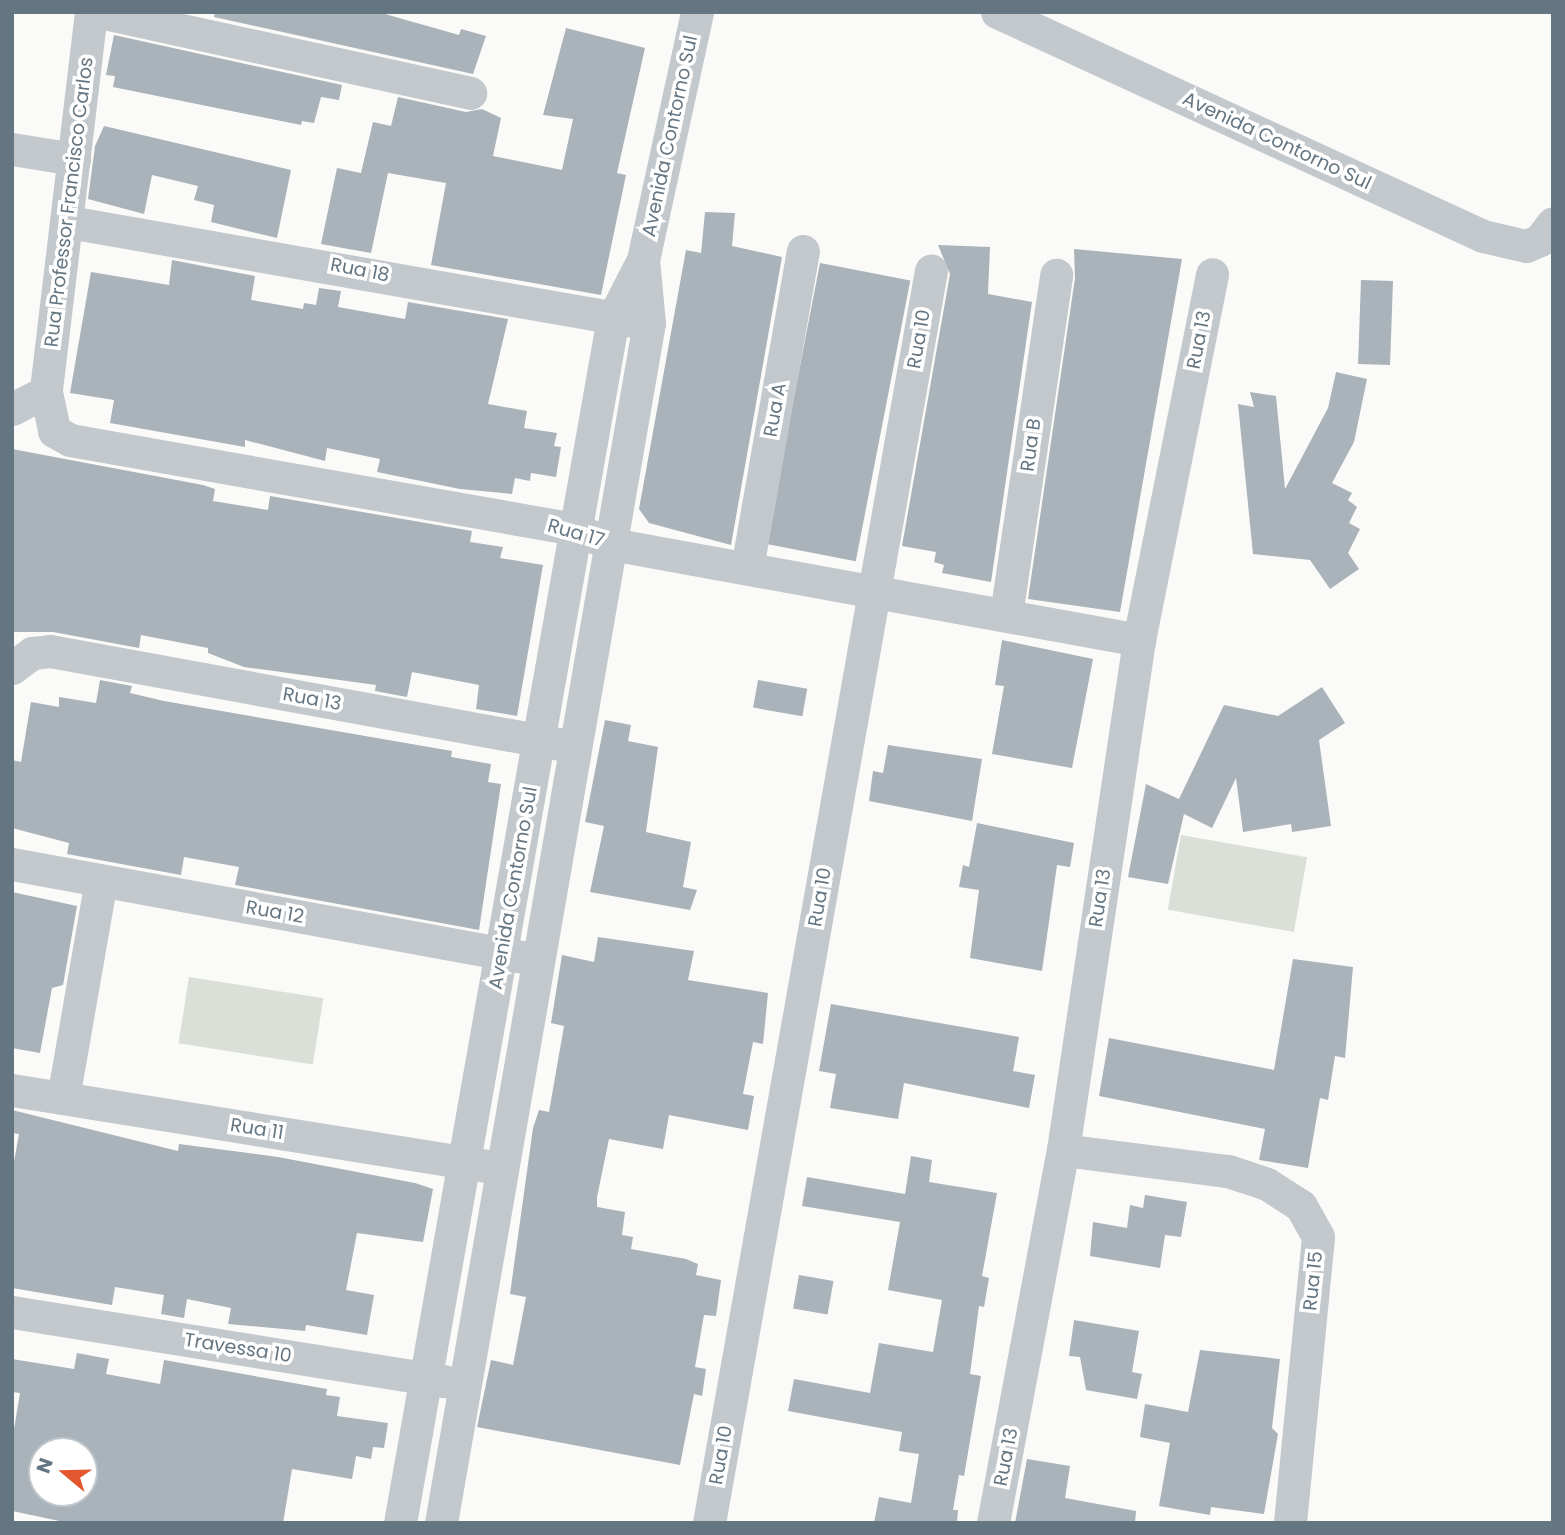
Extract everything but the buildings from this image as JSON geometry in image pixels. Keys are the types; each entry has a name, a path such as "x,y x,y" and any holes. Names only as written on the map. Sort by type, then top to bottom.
{"street":[{"name":"Rua Professor Francisco Carlos","path":"46,393 69,222 91,12"},
{"path":"99,12 470,93"},
{"name":"Avenida Contorno Sul","path":"400,1523 613,318 643,260 698,12"},
{"name":"Avenida Contorno Sul","path":"997,12 1483,236 1526,246 1540,240 1553,223"},
{"path":"12,149 74,159"},
{"name":"Rua 18","path":"69,222 304,259 649,323"},
{"name":"Rua A","path":"747,568 803,251"},
{"name":"Avenida Contorno Sul","path":"441,1523 649,323 643,260"},
{"name":"Rua 10","path":"709,1523 931,271"},
{"name":"Rua 13","path":"993,1523 1063,1150 1139,640 1212,274"},
{"name":"Rua B","path":"1006,615 1056,275"},
{"path":"12,410 46,393"},
{"name":"Rua 17","path":"46,393 49,423 70,440 574,529 611,544 874,594 1139,640"},
{"name":"Rua 13","path":"12,668 32,653 50,651 575,746"},
{"name":"Rua 12","path":"12,864 538,960"},
{"path":"63,1098 101,881"},
{"name":"Rua 11","path":"12,1090 502,1169"},
{"name":"Rua 15","path":"1063,1150 1228,1171 1267,1184 1301,1206 1318,1237 1290,1523"},
{"name":"Travessa 10","path":"12,1312 464,1385"}],"shaded area":[{"path":"1181,835 1307,857 1294,932 1168,910"},
{"path":"189,977 323,998 313,1064 179,1043"}]}
